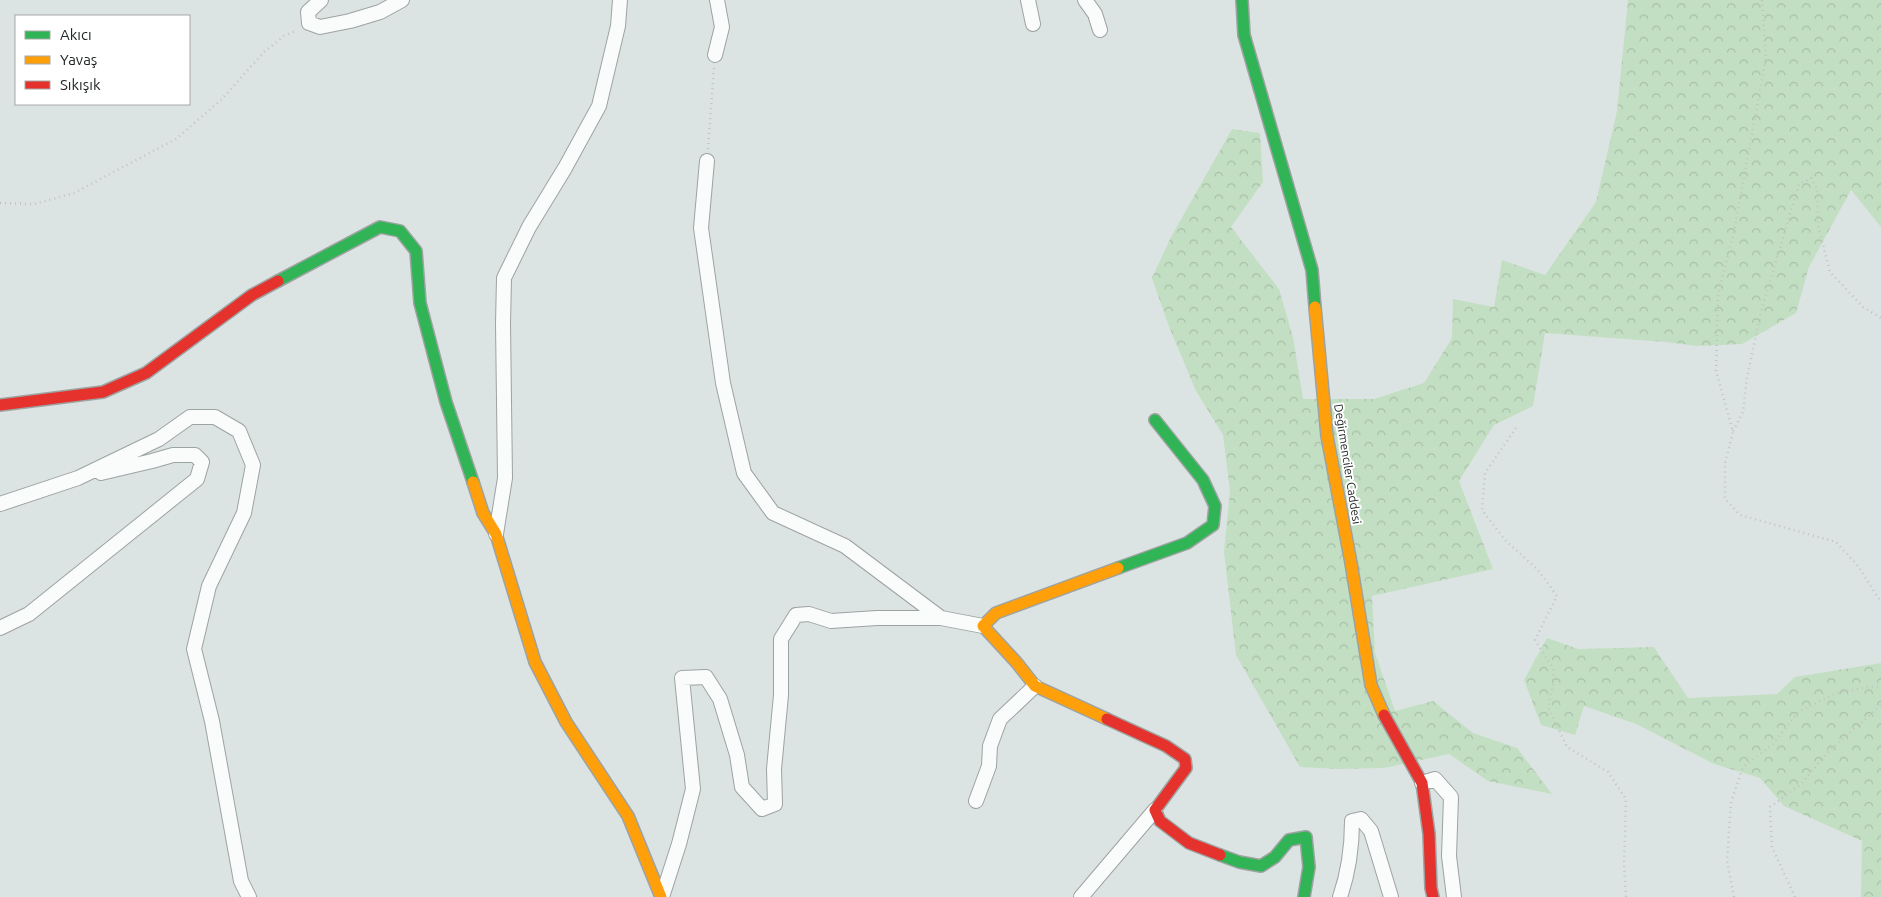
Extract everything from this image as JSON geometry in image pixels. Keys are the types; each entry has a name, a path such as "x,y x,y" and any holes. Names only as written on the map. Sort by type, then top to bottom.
{"street":[{"path":"320,0 308,12 309,23 320,27 380,12 402,0"},
{"path":"496,534 505,478 504,278 529,227 565,168 599,106 618,26 620,0"},
{"path":"715,55 722,27 717,0"},
{"path":"1028,0 1033,24"},
{"path":"1085,0 1096,14 1100,30"},
{"path":"1236,0 1244,35"},
{"name":"Değirmenciler Caddesi","path":"1242,0 1244,35 1312,270 1327,436 1351,563 1371,685 1380,709 1422,783 1429,834 1433,897"},
{"path":"707,161 701,228 724,383 744,473 773,512 845,546 942,618"},
{"path":"0,405 103,392 146,373 252,295 380,227 400,231 416,251 420,303 446,402 483,513 496,534 535,662 566,722 628,816 662,897"},
{"path":"78,478 159,439 190,418 214,417 239,431 253,465 244,513 209,586 194,650 212,721 241,881 248,897"},
{"path":"983,626 996,613 1187,543 1213,525 1215,506 1203,480 1155,420"},
{"path":"0,504 78,478 152,461 173,454 196,455 202,462 197,479 29,614 0,628"},
{"path":"662,897 679,844 693,789 682,678 706,677 710,682 720,699 734,746 742,788 762,809 775,804 774,769 781,695 781,639 796,615 809,614 831,621 877,618 942,618 983,626 1035,686 1166,746 1185,759 1186,768 1155,810 1081,897"},
{"path":"976,801 989,766 990,746 1000,719 1035,686"},
{"path":"1422,783 1435,779 1451,797 1449,856 1454,897"},
{"path":"1155,810 1160,821 1189,843 1246,863 1261,866 1275,857 1289,840 1306,837 1309,849 1309,880 1304,897"},
{"path":"1340,897 1348,873 1352,821 1361,819 1371,831 1391,897"},
{"path":"1348,873 1351,897"}],"path":[{"path":"1733,432 1716,371 1718,294 1734,231 1766,58 1762,0"},
{"path":"0,203 34,204 74,193 176,139 221,100 264,52 284,36 309,23"},
{"path":"707,161 715,55"},
{"path":"1881,318 1863,307 1830,272 1818,225 1817,189 1811,178 1799,184 1762,308 1747,377 1743,412 1733,432 1725,463 1726,499 1740,515 1836,542 1858,566 1881,602"},
{"path":"1516,428 1485,473 1482,510 1504,539 1538,570 1557,596 1535,640 1553,668 1553,686 1548,707 1567,747 1608,772 1626,799 1624,866 1626,897"},
{"path":"1734,897 1727,861 1731,802 1743,767 1773,744 1798,712 1834,694 1867,687 1881,687"},
{"path":"1795,897 1772,847 1770,807 1800,785 1826,754 1881,705"}],"green space":[{"path":"1628,0 1881,0 1881,227 1851,190 1809,267 1796,313 1742,344 1697,346 1545,333 1533,406 1494,425 1459,481 1493,569 1372,596 1375,653 1395,711 1433,701 1473,733 1517,748 1552,794 1488,781 1449,754 1384,768 1339,769 1300,767 1236,655 1224,552 1230,491 1223,435 1196,391 1168,324 1152,278 1171,237 1232,129 1260,133 1263,182 1231,227 1279,289 1293,337 1303,399 1374,399 1424,383 1452,338 1453,299 1494,307 1502,260 1545,275 1596,202 1617,111"},
{"path":"1547,638 1578,649 1654,647 1688,698 1777,694 1795,677 1881,663 1881,897 1861,897 1862,841 1784,806 1760,778 1714,764 1636,724 1584,706 1575,735 1541,725 1524,680"}],"traffic: fast":[{"path":"1242,0 1244,35 1312,270 1315,307"},
{"path":"278,281 380,227 400,231 416,251 420,303 446,402 473,482"},
{"path":"1118,568 1187,543 1213,525 1215,506 1203,480 1155,420"},
{"path":"1220,855 1239,862 1261,866 1275,857 1289,840 1306,837 1309,867 1304,897"}],"traffic: slow":[{"path":"1315,307 1327,436 1351,563 1371,685 1384,715"},
{"path":"473,482 483,513 496,534 535,662 566,722 628,816 661,897"},
{"path":"1107,719 1035,686 983,626 996,613 1118,568"}],"traffic: jam":[{"path":"0,405 103,392 146,373 252,295 278,281"},
{"path":"1384,715 1422,783 1429,834 1433,897"},
{"path":"1107,719 1166,746 1185,759 1186,768 1155,810 1160,821 1189,843 1220,855"}]}
